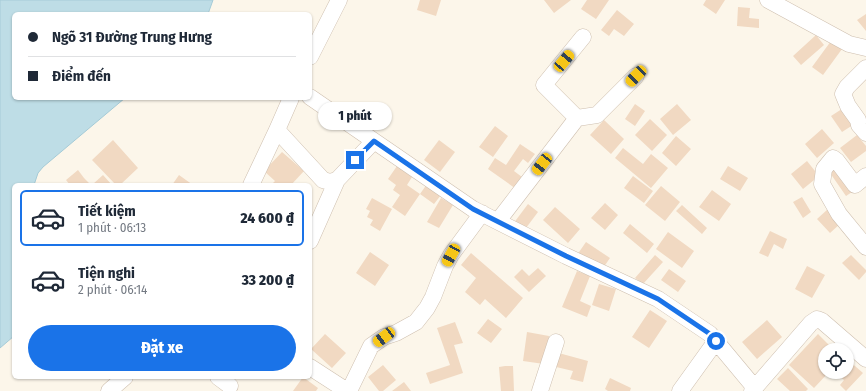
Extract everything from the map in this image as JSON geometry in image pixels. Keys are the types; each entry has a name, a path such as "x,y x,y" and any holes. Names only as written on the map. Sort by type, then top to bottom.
{"street":[{"path":"312,54 339,0"},
{"path":"768,0 849,44 866,48"},
{"path":"577,118 544,85 583,37"},
{"path":"866,68 847,87 843,94 848,106 858,120 859,125 866,133"},
{"path":"498,221 577,118 597,115 636,76"},
{"path":"312,99 473,209 566,256 658,299 710,334 753,389 811,323 817,319 822,321 866,359"},
{"path":"252,183 290,100"},
{"path":"277,130 322,180 330,182 336,180"},
{"path":"312,236 336,180 374,141"},
{"path":"866,176 855,186 837,161 833,158 824,169 822,184 839,214 866,247"},
{"path":"312,369 348,391 371,346 384,337 396,333 416,322 427,308 451,255 482,213"},
{"path":"680,391 716,341"},
{"path":"540,391 556,342"},
{"path":"109,391 122,379"}],"water":[{"path":"0,0 213,0 209,12 12,12 12,100 123,100 43,167 38,173 35,183 12,183 12,338 0,348"}],"building":[{"path":"420,0 441,0 436,16 417,10"},
{"path":"544,0 571,0 554,13"},
{"path":"587,0 609,0 596,19 581,9"},
{"path":"706,0 725,0 716,14 703,5"},
{"path":"738,7 750,8 749,18 759,19 759,28 737,26"},
{"path":"617,10 634,24 624,36 614,29 609,36 601,30"},
{"path":"866,14 866,31 857,20"},
{"path":"816,35 824,45 801,65 793,56"},
{"path":"831,41 842,49 823,75 812,67"},
{"path":"635,104 645,111 635,126 625,119"},
{"path":"677,104 691,120 673,135 660,119"},
{"path":"845,107 856,123 842,132 831,116"},
{"path":"650,119 667,135 652,151 635,135"},
{"path":"604,120 624,139 611,154 590,135"},
{"path":"495,126 508,136 493,157 479,147"},
{"path":"822,129 834,143 817,158 805,144"},
{"path":"857,135 866,146 866,151 851,162 840,148"},
{"path":"676,136 691,149 676,166 662,153"},
{"path":"113,140 138,168 122,183 114,183 92,160"},
{"path":"439,140 455,152 440,172 424,160"},
{"path":"520,144 535,154 528,163 523,159 514,171 526,180 519,191 488,169 495,158 506,165"},
{"path":"623,148 643,164 651,154 668,168 651,188 615,158"},
{"path":"282,152 304,171 293,183 273,183 275,181 264,171"},
{"path":"807,161 819,176 803,189 791,174"},
{"path":"838,164 855,190 846,196 828,170"},
{"path":"397,166 412,177 407,185 420,194 405,216 392,207 400,195 393,190 396,185 388,179"},
{"path":"728,166 748,178 740,191 720,179"},
{"path":"78,170 89,183 68,183 66,180"},
{"path":"103,175 110,183 94,183"},
{"path":"179,175 190,183 173,183"},
{"path":"633,176 653,191 644,203 624,188"},
{"path":"427,184 441,195 434,204 420,194"},
{"path":"661,186 680,202 665,221 645,205"},
{"path":"712,190 731,204 719,221 699,207"},
{"path":"802,197 811,212 803,218 793,202"},
{"path":"372,198 392,209 380,231 370,225 373,220 367,217 370,211 366,209"},
{"path":"441,198 453,205 439,228 427,222"},
{"path":"605,203 618,215 605,230 591,218"},
{"path":"528,204 538,212 523,232 513,224"},
{"path":"682,205 707,228 702,234 676,211"},
{"path":"555,207 580,229 568,243 543,220"},
{"path":"828,209 841,223 830,233 817,219"},
{"path":"630,224 654,244 647,253 623,233"},
{"path":"770,231 787,239 783,249 774,244 768,257 759,253"},
{"path":"668,232 694,251 682,268 656,249"},
{"path":"586,242 610,258 601,271 577,255"},
{"path":"370,252 389,265 375,286 356,273"},
{"path":"471,253 523,298 506,318 485,299 480,305 465,292 476,278 461,265"},
{"path":"655,255 663,262 643,284 635,278"},
{"path":"851,255 866,270 859,280 842,263"},
{"path":"807,266 825,275 812,298 795,289"},
{"path":"538,268 546,276 529,292 514,277 522,269 529,276"},
{"path":"669,269 686,281 678,292 661,280"},
{"path":"577,271 590,276 580,301 591,306 587,317 562,307"},
{"path":"599,284 616,289 609,311 592,305"},
{"path":"650,310 667,321 649,348 632,337"},
{"path":"488,319 502,329 491,343 477,333"},
{"path":"767,320 782,337 757,359 742,342"},
{"path":"455,322 463,343 454,345 463,373 430,384 426,373 450,365 437,328"},
{"path":"527,332 549,336 544,364 523,361"},
{"path":"325,334 346,353 332,368 312,350 312,348"},
{"path":"818,334 827,343 818,343 818,379 822,379 814,388 789,365"},
{"path":"555,352 588,361 583,382 570,379 573,371 552,366"},
{"path":"383,365 396,380 383,391 379,391 368,377"},
{"path":"854,365 863,373 846,391 840,385 844,380 843,379 854,379"},
{"path":"513,366 514,391 501,391 499,367"},
{"path":"788,368 808,389 806,391 790,391 777,379"},
{"path":"610,378 631,388 630,391 608,391 605,389"},
{"path":"302,379 306,379 318,388 316,391 293,391"},
{"path":"404,382 411,391 392,391"}],"route":[{"path":"355,160 374,141 473,209 566,256 658,299 710,334 716,341"}]}
